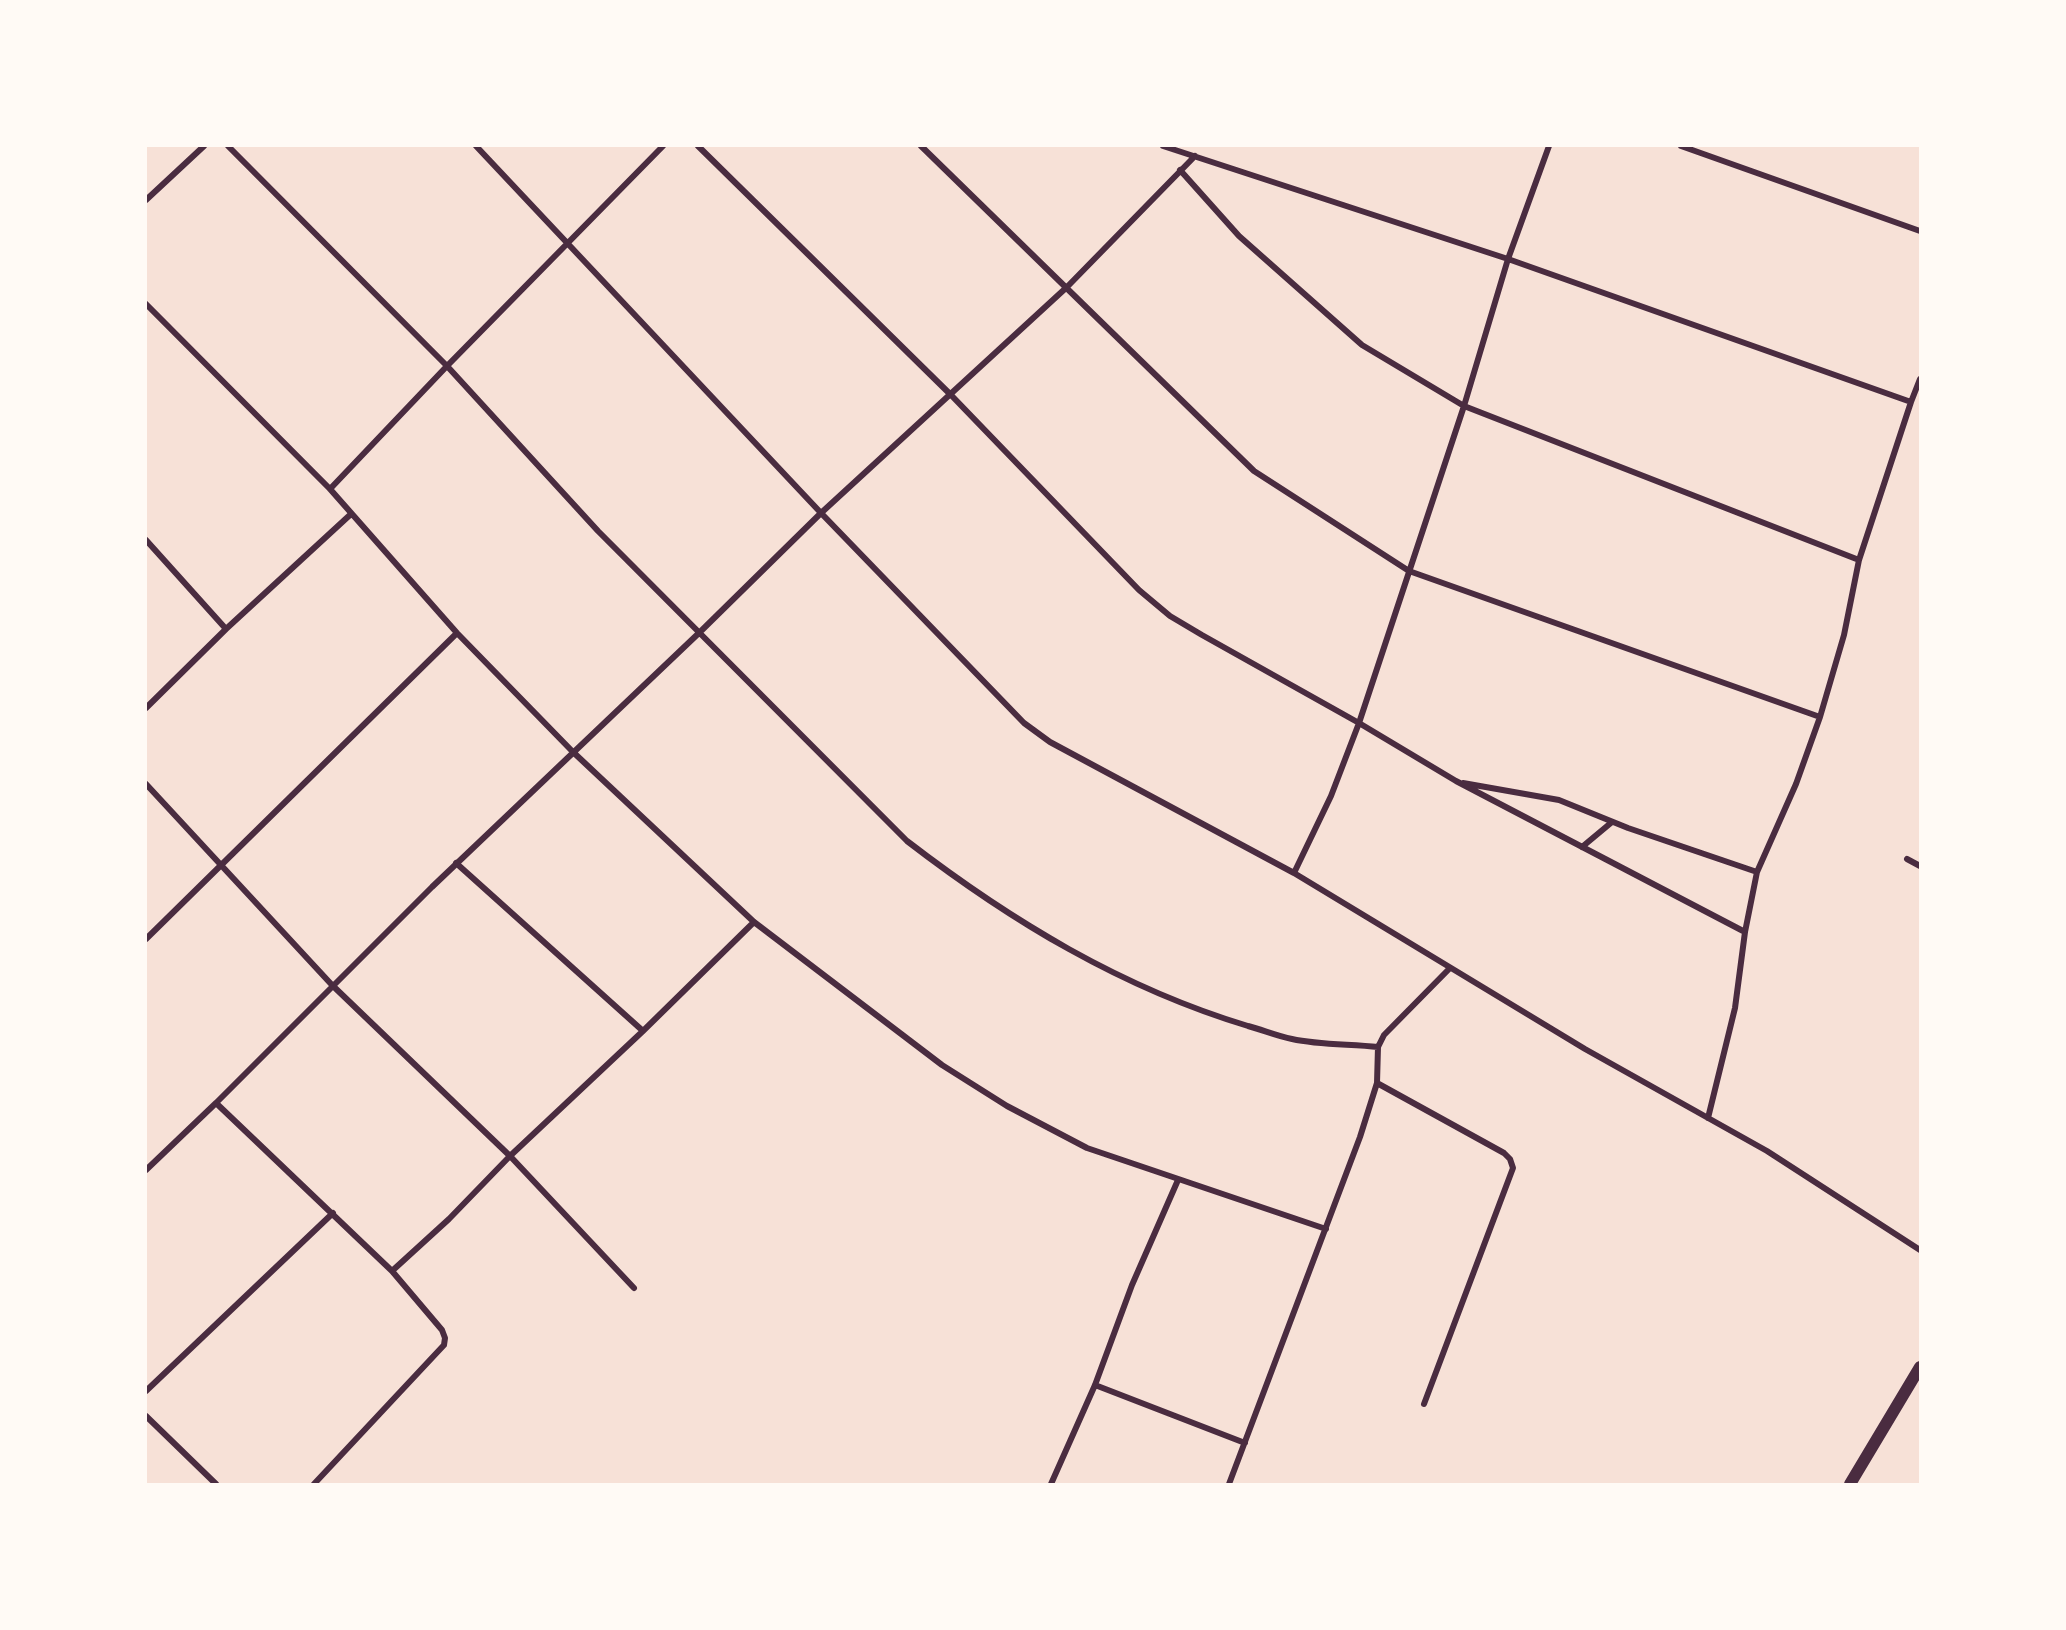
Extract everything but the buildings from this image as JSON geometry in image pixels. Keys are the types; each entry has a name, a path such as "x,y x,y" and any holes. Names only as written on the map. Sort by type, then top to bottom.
{"main road":[{"path":"1850,1485 1920,1367"}],"street":[{"path":"146,200 204,146"},
{"path":"228,146 447,366 598,531 907,841 945,870 1029,927 1113,974 1202,1012 1293,1039 1378,1047"},
{"path":"477,146 821,513 1024,723 1050,742 1294,873 1585,1049 1767,1151 1920,1250"},
{"path":"330,489 567,242 663,146"},
{"path":"698,146 951,395 1139,590 1170,616 1456,781 1745,932"},
{"path":"921,146 1254,471 1409,570 1820,717"},
{"path":"1163,146 1508,259 1911,402"},
{"path":"1294,873 1331,796 1359,723 1464,406 1508,259 1549,146"},
{"path":"1681,146 1920,231"},
{"path":"146,1170 456,863 700,632 821,513 1067,287 1195,156"},
{"path":"1180,170 1239,236 1362,345 1464,406 1859,560"},
{"path":"146,304 330,489 457,633 573,752 754,921 942,1065 1008,1106 1087,1148 1326,1228"},
{"path":"1708,1118 1735,1008 1745,932 1757,872 1796,784 1820,717 1844,635 1859,560 1920,379"},
{"path":"146,708 226,629 351,514"},
{"path":"146,540 226,629"},
{"path":"146,939 457,633"},
{"path":"1456,781 1558,800 1612,822 1757,872"},
{"path":"146,784 332,985 510,1156 634,1288"},
{"path":"1582,847 1612,822"},
{"path":"1907,859 1920,866"},
{"path":"456,863 643,1031"},
{"path":"392,1271 449,1219 510,1156 643,1031 754,921"},
{"path":"1228,1485 1326,1228 1377,1083 1378,1047 1384,1035 1450,968"},
{"path":"1377,1083 1504,1153 1510,1159 1513,1168 1424,1404"},
{"path":"216,1103 392,1271 442,1330 445,1338 444,1345 314,1485"},
{"path":"1051,1485 1095,1385 1132,1285 1178,1180"},
{"path":"146,1391 333,1213"},
{"path":"1095,1385 1245,1443"},
{"path":"146,1416 216,1485"}]}
